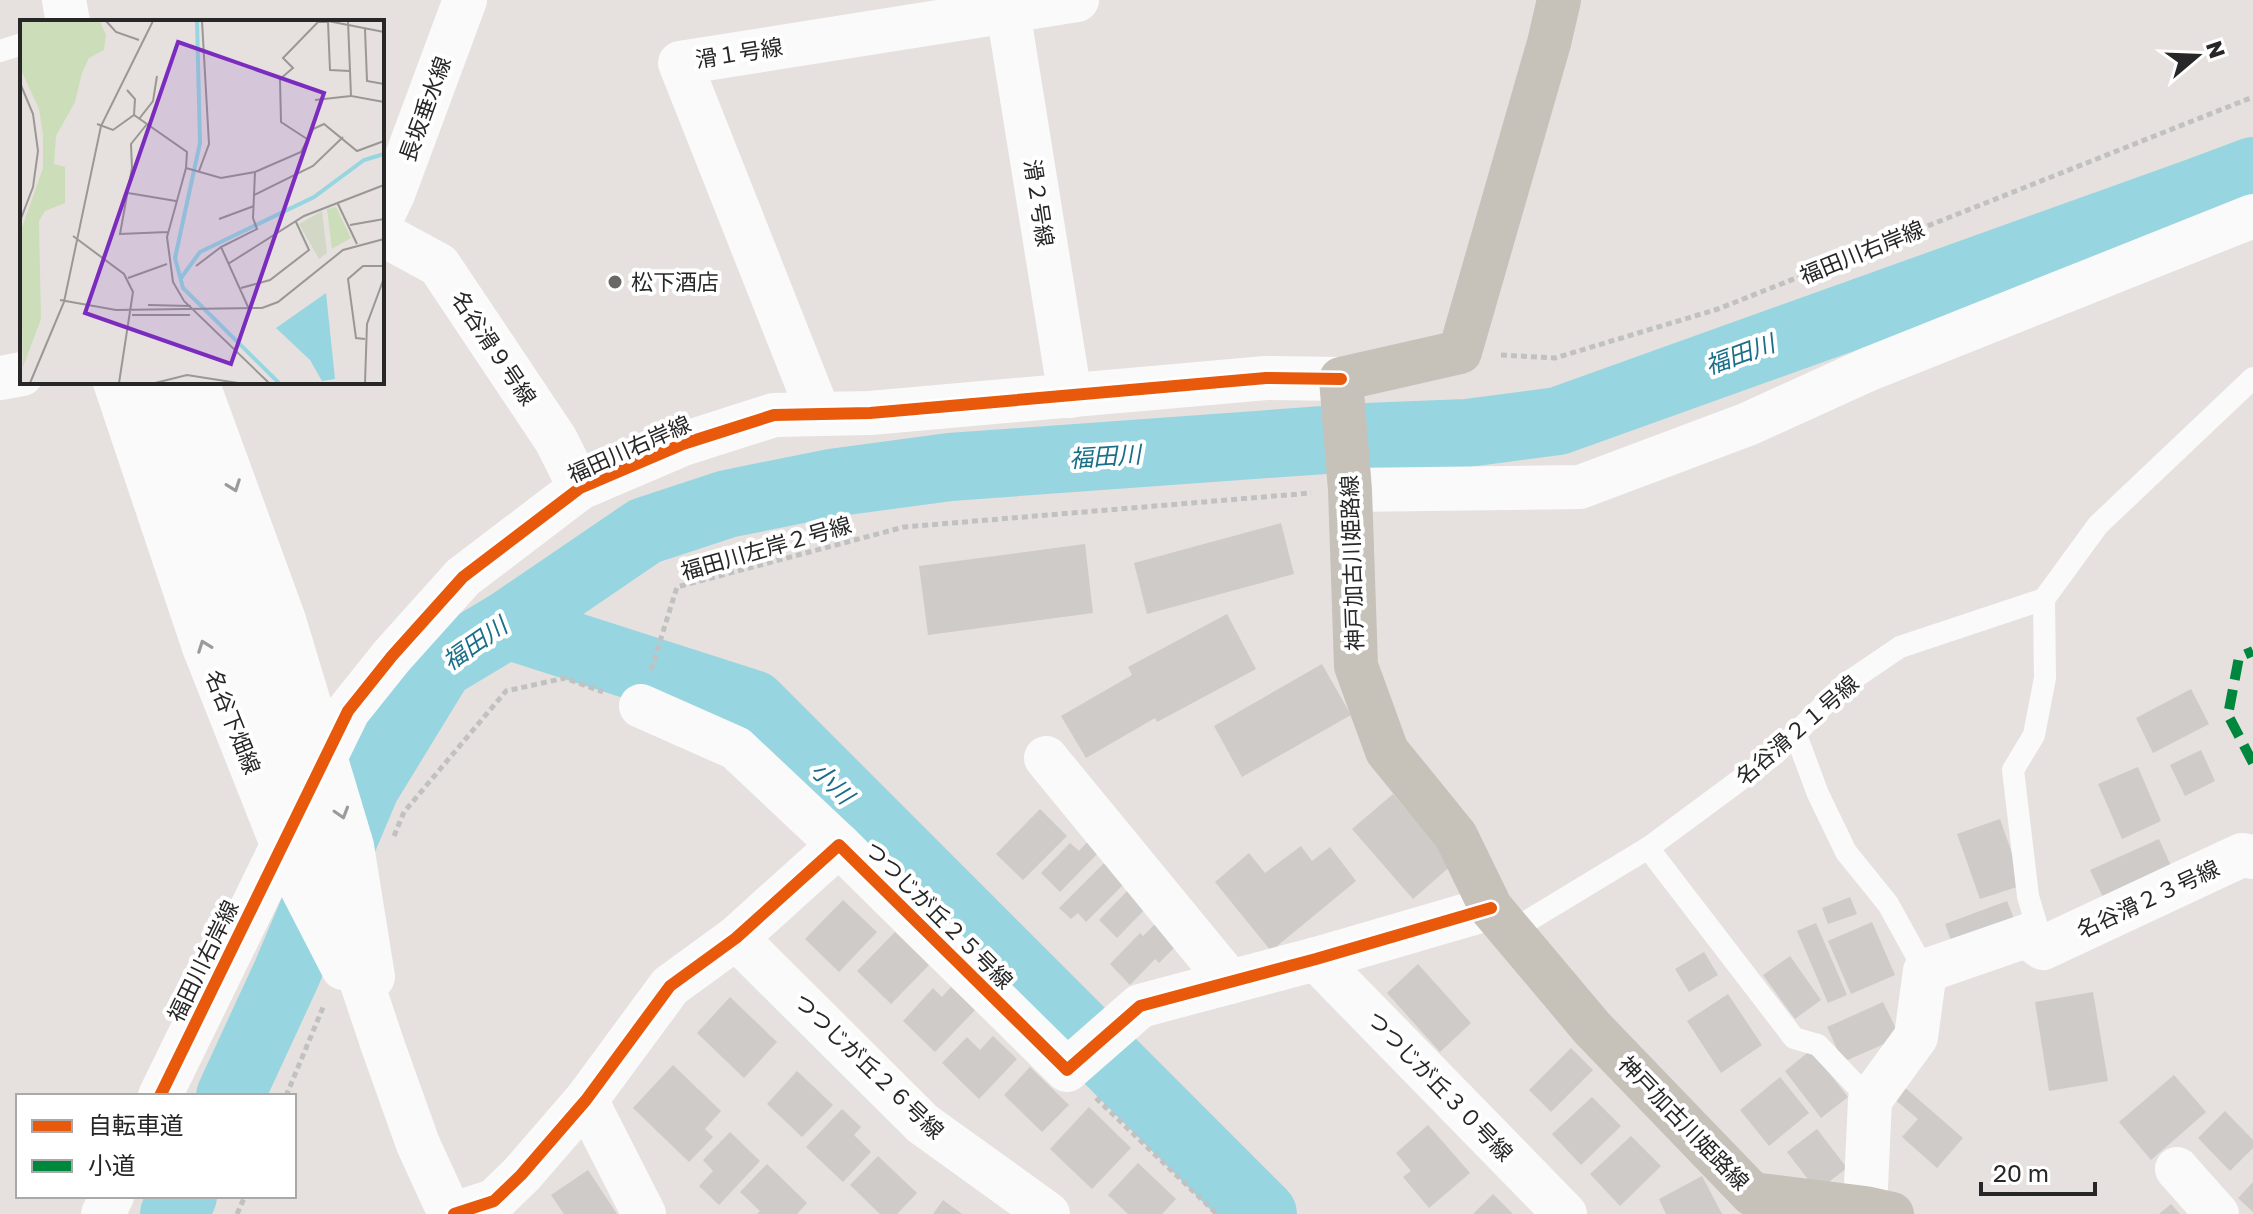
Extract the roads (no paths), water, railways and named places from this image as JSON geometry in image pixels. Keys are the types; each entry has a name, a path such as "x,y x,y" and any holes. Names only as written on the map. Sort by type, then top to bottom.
{"main road":[{"path":"1341,379 1460,352 1559,0"},
{"name":"神戸加古川姫路線","path":"1341,379 1350,490 1356,666 1387,751 1456,836 1501,920 1592,1028 1752,1194 1879,1211"}],"street":[{"path":"64,0 68,20"},
{"name":"長坂垂水線","path":"384,213 465,0"},
{"name":"滑１号線","path":"819,414 680,63 1077,0"},
{"name":"滑２号線","path":"1008,11 1070,396"},
{"path":"1350,490 1580,487 1748,424 1869,369 2253,216"},
{"name":"名谷滑９号線","path":"384,235 439,265 556,440 580,488"},
{"path":"0,378 20,374"},
{"name":"福田川右岸線","path":"161,1094 348,711 392,656 463,577 580,488 683,444 774,415 870,413 1266,378 1341,379"},
{"name":"名谷下畑線","path":"161,384 384,1049 418,1144 452,1214"},
{"name":"名谷下畑線","path":"202,398 284,620 352,846 384,1049"},
{"name":"名谷下畑線","path":"122,400 204,647 291,867 384,1049"},
{"path":"641,706 736,748 839,845"},
{"path":"1046,758 1230,982 1316,959 1501,920"},
{"name":"つつじが丘２５号線","path":"452,1214 494,1201 521,1175 586,1100 670,986 736,938 839,845 1067,1070 1140,1006 1230,982"},
{"name":"名谷滑２３号線","path":"2043,948 2242,855 2253,857"},
{"path":"1879,1211 1870,1100 1916,1037 1925,971 2026,936 2043,948"},
{"name":"つつじが丘２６号線","path":"736,938 923,1124 1048,1214"},
{"name":"つつじが丘３０号線","path":"1316,959 1565,1214"},
{"path":"586,1100 644,1214"},
{"path":"2177,1169 2217,1214"}],"lane":[{"path":"0,51 20,45"},
{"path":"2043,948 2028,896 2013,770 2034,735 2045,678 2044,599 2098,525 2253,378"},
{"name":"名谷滑２１号線","path":"1501,920 1648,848 1775,754 1844,685 1900,647 2044,599"},
{"path":"1796,735 1818,794 1846,852 1888,904 1925,971"},
{"path":"1648,848 1794,1038 1818,1045 1870,1100"}],"waterway":[{"name":"福田川","path":"231,1094 286,975 366,786 440,665 507,625 645,531 727,504 831,483 950,467 1366,437 1467,433 1558,421 2253,171"},
{"name":"小川","path":"507,625 753,704 1263,1214"},
{"name":"福田川","path":"174,1214 182,1198"}],"place":[{"name":"松下酒店","path":"615,282"}]}
